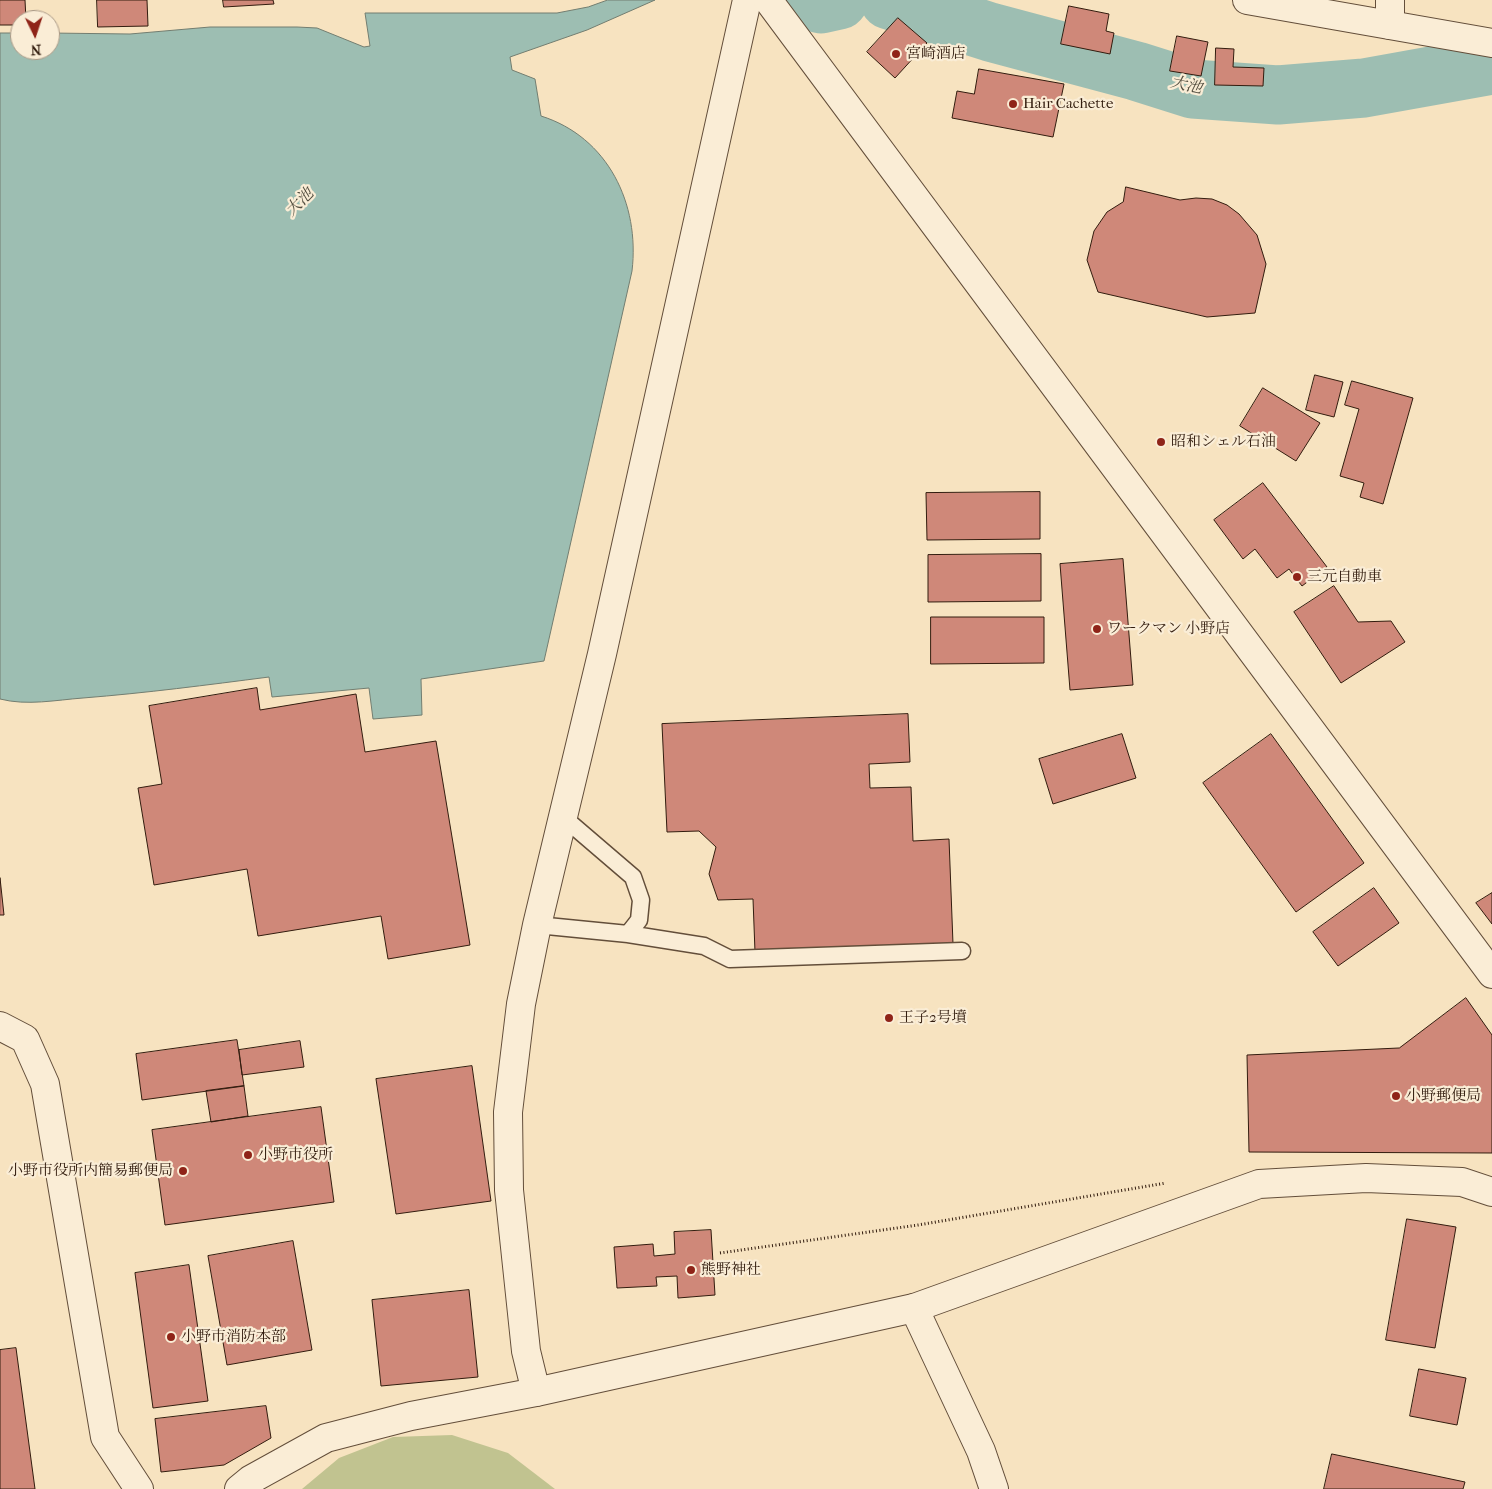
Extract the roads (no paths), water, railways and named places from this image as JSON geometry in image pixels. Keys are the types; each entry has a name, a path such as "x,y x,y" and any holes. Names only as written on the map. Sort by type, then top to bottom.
{"street":[{"path":"536,1392 526,1351 509,1190 508,1112 521,1004 537,925 604,644 748,0"},
{"path":"768,0 1492,974"},
{"path":"1248,0 1390,12 1492,43"},
{"path":"0,1026 25,1039 45,1084 105,1438 139,1489"},
{"path":"239,1489 250,1480 326,1438 411,1416 536,1392 914,1308 1259,1184 1366,1178 1462,1182 1492,1192"},
{"path":"914,1308 980,1451 994,1489"}],"lane":[{"path":"563,817 633,877 641,900 640,920 628,934"},
{"path":"537,925 628,934 704,946 730,959 962,951"}],"water":[{"path":"608,0 655,0 587,30 510,57 512,70 535,79 541,116 564,126 585,140 615,176 631,221 633,246 632,271 544,661 421,679 422,715 373,719 369,688 272,697 269,677 52,701 21,702 0,699 0,33 10,33 10,60 60,60 60,33 130,34 210,27 317,28 364,47 370,46 365,13 557,13 588,7"}],"waterway":[{"name":"大池","path":"805,0 821,4 839,0"},
{"name":"大池","path":"889,0 990,32 1136,71 1193,89 1278,95 1364,88 1492,65"}],"place":[{"name":"宮崎酒店","path":"896,54"},
{"name":"Hair Cachette","path":"1013,104"},
{"name":"昭和シェル石油","path":"1161,442"},
{"name":"三元自動車","path":"1297,577"},
{"name":"ワークマン 小野店","path":"1097,629"},
{"name":"王子2号墳","path":"889,1018"},
{"name":"小野郵便局","path":"1396,1096"},
{"name":"小野市役所","path":"248,1155"},
{"name":"小野市役所内簡易郵便局","path":"183,1171"},
{"name":"熊野神社","path":"691,1270"},
{"name":"小野市消防本部","path":"171,1337"}]}
